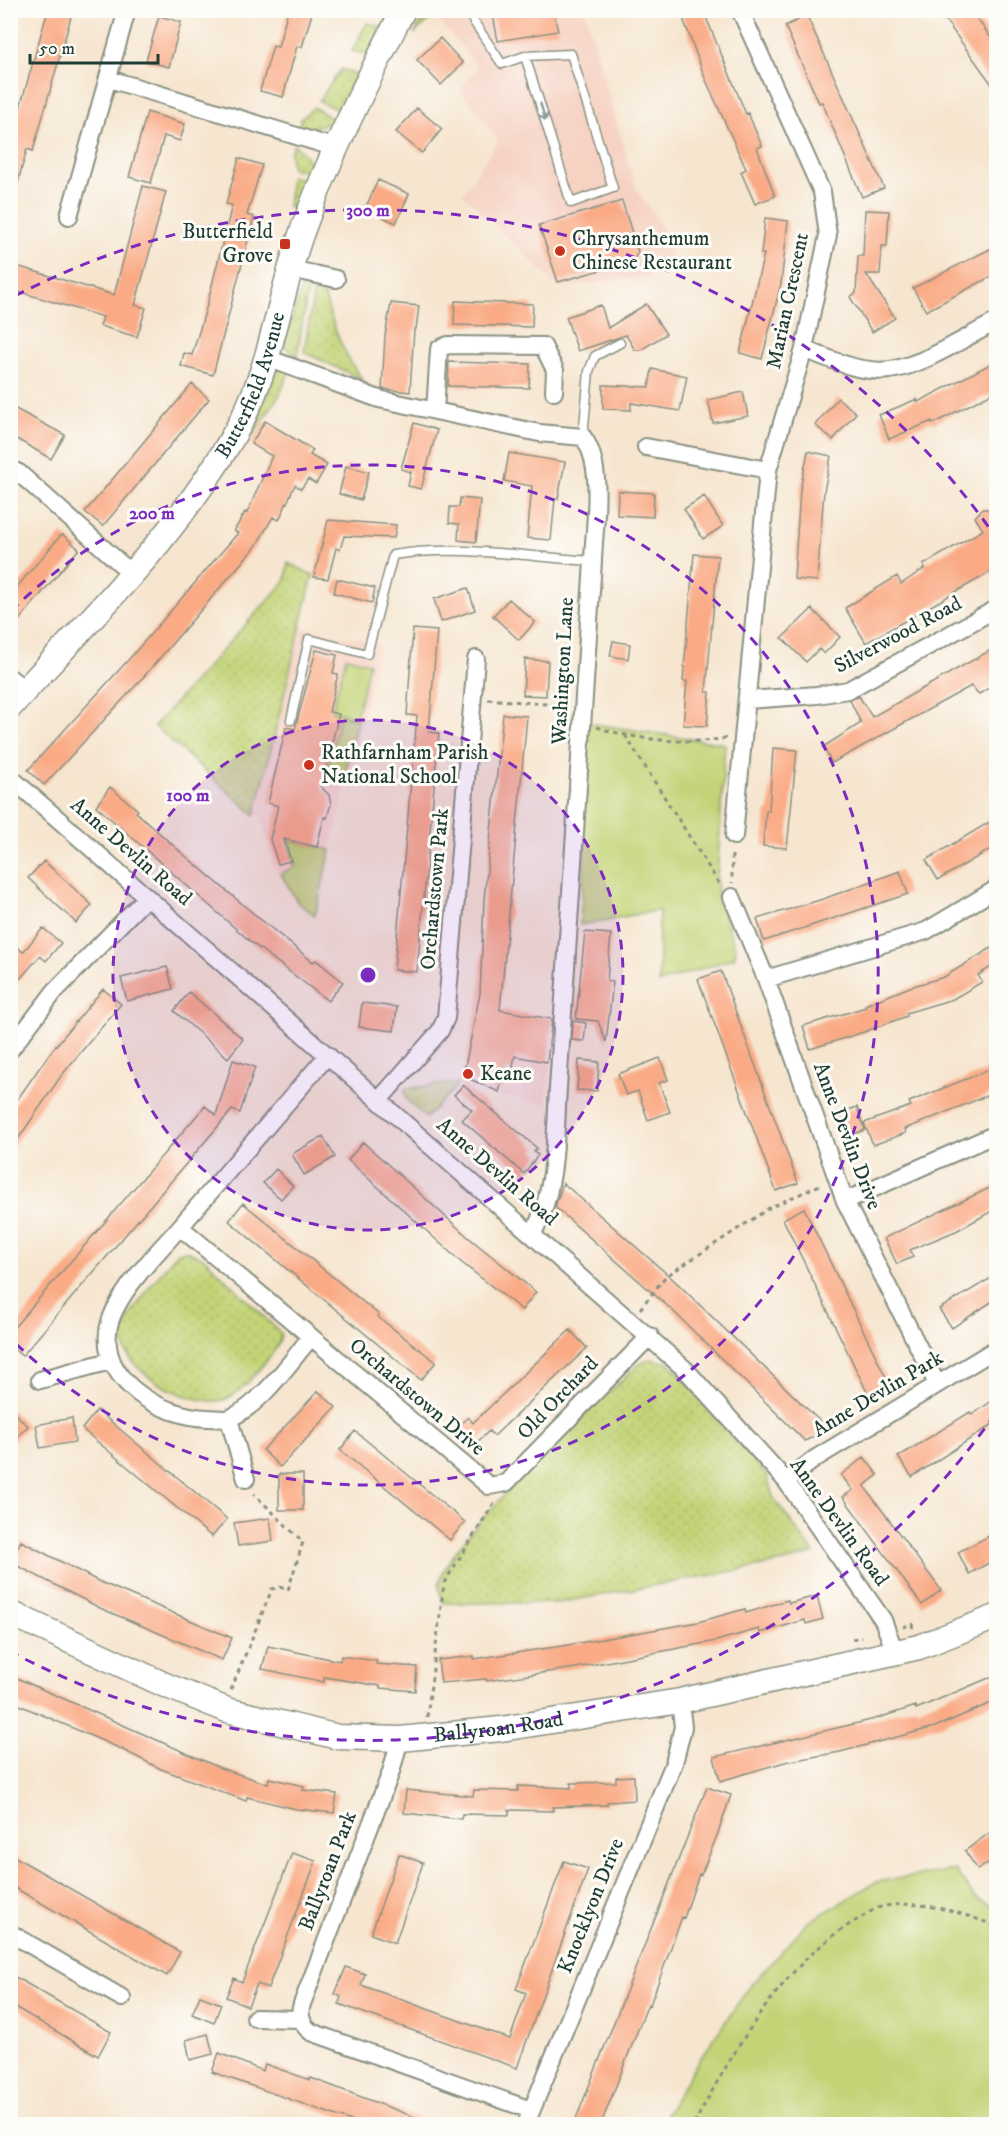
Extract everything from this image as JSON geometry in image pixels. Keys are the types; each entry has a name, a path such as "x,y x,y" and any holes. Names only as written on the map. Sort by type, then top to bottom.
{"main road":[{"name":"Butterfield Avenue","path":"16,692 131,573 190,502 220,458 243,417 267,358 302,230 336,148 403,10"},
{"name":"Ballyroan Road","path":"10,1612 165,1685 227,1710 338,1737 400,1738 501,1729 680,1701 895,1653 961,1633 996,1617"}],"street":[{"path":"69,216 127,10"},
{"name":"Marian Crescent","path":"734,836 768,470 804,349 828,234 822,192 740,10"},
{"path":"109,79 336,148"},
{"path":"291,269 336,279"},
{"path":"804,349 861,368 888,370 911,364 996,322"},
{"path":"435,411 440,349 448,345 543,346 555,370 554,392"},
{"path":"267,358 379,399 539,433 583,437"},
{"name":"Washington Lane","path":"533,1233 543,1215 552,1169 583,725 596,481 592,450 583,437"},
{"path":"646,447 768,470"},
{"path":"10,469 19,473 131,573"},
{"name":"Silverwood Road","path":"747,700 817,695 848,690 996,609"},
{"name":"Orchardstown Park","path":"380,1100 440,1031 446,1018 476,659"},
{"name":"Anne Devlin Road","path":"10,777 533,1233 686,1370 786,1481 883,1620 895,1653"},
{"name":"Anne Devlin Drive","path":"728,888 766,979 845,1201 937,1384"},
{"path":"766,979 926,931 996,889"},
{"path":"10,1050 55,991 147,897"},
{"path":"311,1337 266,1391 229,1419 192,1418 163,1408 131,1387 110,1361 108,1331 117,1308 134,1281 328,1055"},
{"path":"845,1201 996,1134"},
{"name":"Orchardstown Drive","path":"180,1227 474,1474 496,1489"},
{"name":"Old Orchard","path":"496,1489 506,1483 650,1336"},
{"name":"Anne Devlin Park","path":"786,1481 816,1458 996,1349"},
{"path":"40,1380 110,1361"},
{"path":"229,1419 250,1486"},
{"name":"Knocklyon Drive","path":"528,2117 674,1762 683,1727 680,1701"},
{"name":"Ballyroan Park","path":"301,2019 302,2004 391,1772 400,1738"},
{"path":"10,1933 122,1998"},
{"path":"255,2018 301,2019 304,2026 311,2032 528,2117"}],"lane":[{"path":"466,10 502,64 525,56 571,54 613,188 571,203 525,56"},
{"path":"583,437 589,371 595,356 620,343"},
{"path":"291,720 309,639 367,654 393,555 458,551 593,561"}],"path":[{"path":"473,698 583,708"},
{"path":"583,725 625,735 707,742 732,737"},
{"path":"625,735 728,888"},
{"path":"728,888 732,855"},
{"path":"641,1307 665,1277 771,1207 824,1183"},
{"path":"231,1690 272,1589 280,1587 288,1590 303,1542 250,1486"},
{"path":"428,1720 426,1711 444,1583 495,1505 496,1489"},
{"path":"694,2124 757,2017 804,1963 844,1927 880,1907 925,1906 996,1926"}],"shaded area":[{"path":"439,10 585,11 636,189 658,220 678,273 558,287 463,194 498,141 460,89 479,67 435,16"},
{"name":"Rathfarnham Parish National School","path":"302,628 380,643 315,915 298,903 272,863 261,815 255,815"},
{"path":"477,1005 551,1017 553,1029 546,1105 462,1087"}],"green space":[{"path":"426,11 439,11 414,34"},
{"path":"367,23 382,27 368,55 352,51"},
{"path":"341,69 358,75 343,108 333,108 319,101"},
{"path":"314,107 336,121 312,128 298,128 301,119"},
{"path":"294,144 306,156 313,170 292,169 290,154"},
{"path":"291,176 308,182 299,209 288,207"},
{"path":"304,286 308,287 297,357 285,347 285,339 301,289"},
{"path":"314,289 323,291 343,348 363,380 304,352"},
{"path":"277,368 290,370 280,394 252,437 250,435"},
{"path":"288,563 313,575 255,815 154,726 286,580"},
{"path":"346,657 369,663 356,717 332,711"},
{"path":"340,715 357,719 343,783 325,779"},
{"path":"587,723 725,744 717,880 718,899 736,950 734,958 659,983 659,910 580,925 584,867 582,791"},
{"path":"288,840 331,850 315,915 298,903 281,874 295,867"},
{"path":"459,1084 426,1118 406,1099 405,1089"},
{"path":"187,1251 204,1258 281,1333 275,1350 255,1374 240,1390 223,1400 209,1401 193,1398 158,1383 131,1360 124,1346 123,1332 138,1303 177,1253"},
{"path":"649,1359 670,1363 767,1476 773,1497 814,1553 789,1561 557,1603 443,1603 439,1585 447,1565 494,1506 526,1472 638,1365"},
{"path":"955,1870 975,1898 996,1908 996,2124 661,2124 691,2072 750,1986 808,1922 876,1882"}],"building":[{"path":"48,10 73,10 33,151 27,149 15,193 10,192 10,142"},
{"path":"288,10 313,10 302,47 297,46 283,97 260,91 273,46 278,47"},
{"path":"492,10 553,10 558,31 498,41"},
{"path":"680,10 703,10 746,114 748,113 762,146 757,148 775,196 755,204 741,172 746,169 705,78"},
{"path":"938,10 971,10 996,45 996,90"},
{"path":"159,16 181,22 169,67 146,61"},
{"path":"807,16 884,188 862,197 822,102 819,103 785,26"},
{"path":"440,38 463,63 441,85 417,60"},
{"path":"417,108 442,129 422,153 396,132"},
{"path":"147,112 185,124 180,141 164,136 151,183 129,177"},
{"path":"239,158 262,165 247,215 254,217 213,375 181,366 184,353 192,355 207,305 232,205 226,204"},
{"path":"378,180 409,194 396,223 365,209"},
{"path":"143,186 166,192 135,305 146,308 137,337 100,326 103,317 10,289 10,264 114,295"},
{"path":"622,201 638,252 633,261 558,282 539,225"},
{"path":"865,210 889,211 887,246 882,246 880,274 866,274 895,318 872,332 850,297 856,293 858,256 863,256"},
{"path":"765,218 788,221 781,284 762,359 740,353 764,254 761,254"},
{"path":"996,246 996,274 926,311 913,288"},
{"path":"455,301 533,304 532,327 454,325"},
{"path":"391,303 419,306 416,329 414,329 410,392 382,389 385,336"},
{"path":"646,304 666,334 641,350 635,350 626,335 578,351 566,317 601,305 608,328"},
{"path":"996,361 996,391 933,424 932,421 889,439 879,415 917,399 918,402"},
{"path":"449,362 530,364 529,388 448,386"},
{"path":"652,369 687,376 680,411 631,403 631,410 603,409 603,385 649,387"},
{"path":"192,384 209,399 103,526 85,512"},
{"path":"743,392 748,416 713,423 708,400"},
{"path":"838,398 856,413 833,440 815,425"},
{"path":"10,406 65,435 51,459 10,435"},
{"path":"265,421 313,450 310,455 327,465 316,484 308,479 301,489 295,485 279,520 273,517 256,546 140,681 44,785 28,770 130,658 238,533 234,531 245,512 247,513 272,456 251,444"},
{"path":"414,423 437,430 421,489 408,486 411,472 401,469"},
{"path":"808,451 831,456 824,491 817,581 794,579 800,490"},
{"path":"509,453 565,462 558,499 555,499 551,540 527,538 532,486 504,481"},
{"path":"346,466 369,472 361,500 339,494"},
{"path":"618,491 654,493 653,517 617,515"},
{"path":"704,496 723,526 703,539 684,509"},
{"path":"460,498 480,500 476,542 458,540 459,524 449,523 450,507 459,507"},
{"path":"982,509 988,509 996,522 996,569 866,643 845,608 897,576 901,584 925,568 923,565 983,530 975,517"},
{"path":"328,520 396,525 394,538 344,536 340,550 336,548 328,579 314,577"},
{"path":"62,534 79,549 10,631 10,595"},
{"path":"694,554 718,556 706,692 710,692 707,726 683,725 687,681 683,681"},
{"path":"337,579 375,588 372,603 334,593"},
{"path":"468,588 475,610 441,622 434,599"},
{"path":"509,599 535,622 519,640 493,616"},
{"path":"812,609 840,637 824,654 819,649 806,662 782,638"},
{"path":"413,629 437,631 429,732 439,733 417,972 394,970 417,716 407,715"},
{"path":"613,641 630,644 628,659 610,656"},
{"path":"996,647 996,684 979,694 971,686 832,763 823,747 861,723 850,700 859,696 872,717"},
{"path":"316,650 337,655 333,673 338,674 329,712 339,714 321,787 329,795 331,804 327,818 324,817 317,847 284,839 291,861 278,864 270,840 278,806 268,803 286,727 295,729"},
{"path":"525,659 548,661 546,696 523,695"},
{"path":"503,714 527,716 500,1010 552,1019 547,1062 515,1056 512,1071 505,1069 499,1092 463,1076 480,994 484,900"},
{"path":"773,748 797,750 787,848 763,846 766,811 769,811"},
{"path":"110,787 138,810 136,812 175,847 254,914 313,962 316,960 343,982 328,1001 251,942 96,806"},
{"path":"996,818 996,846 938,880 926,860"},
{"path":"44,861 92,905 76,923 28,878"},
{"path":"900,871 908,894 764,941 757,919 823,899"},
{"path":"43,928 61,943 46,961 40,956 10,990 10,955 17,947 23,952"},
{"path":"585,932 611,934 607,981 613,982 606,1042 598,1021 576,1019"},
{"path":"996,945 996,964 978,975 982,982 953,999 906,1013 907,1016 810,1049 803,1026 866,1007 865,1005 910,987 944,977"},
{"path":"167,967 173,989 127,1001 121,978"},
{"path":"721,971 798,1183 776,1191 698,979"},
{"path":"103,989 121,1004 61,1076 10,1151 10,1110 49,1054"},
{"path":"189,992 243,1039 228,1058 174,1011"},
{"path":"362,1003 397,1007 394,1031 359,1027"},
{"path":"573,1021 586,1023 584,1041 572,1040"},
{"path":"660,1058 668,1080 659,1083 670,1112 648,1120 638,1091 626,1095 618,1074"},
{"path":"233,1060 255,1067 240,1113 232,1110 22,1356 10,1346 10,1332 205,1106 216,1115"},
{"path":"579,1060 599,1062 597,1091 577,1090"},
{"path":"996,1067 996,1092 905,1129 906,1133 873,1145 864,1123 911,1106 909,1102"},
{"path":"463,1085 537,1148 534,1151 538,1155 524,1174 462,1120 472,1110 454,1095"},
{"path":"857,1107 865,1130 848,1136 840,1113"},
{"path":"323,1136 335,1157 304,1175 292,1154"},
{"path":"363,1142 468,1237 536,1292 522,1310 462,1263 348,1160"},
{"path":"276,1169 293,1186 281,1199 263,1183"},
{"path":"563,1183 675,1281 828,1429 805,1441 672,1310 555,1207"},
{"path":"996,1185 996,1209 956,1231 910,1250 913,1257 897,1264 884,1238"},
{"path":"243,1203 379,1315 378,1317 436,1362 421,1380 229,1221"},
{"path":"804,1208 892,1390 871,1400 783,1219"},
{"path":"996,1275 996,1299 952,1328 939,1309"},
{"path":"570,1330 587,1348 494,1436 489,1431 472,1447 455,1430 468,1417 473,1423"},
{"path":"318,1391 336,1407 280,1467 263,1450"},
{"path":"996,1398 996,1422 912,1477 898,1457 970,1412 972,1415"},
{"path":"10,1409 28,1426 10,1444"},
{"path":"97,1410 227,1519 212,1537 82,1429"},
{"path":"72,1418 75,1442 40,1448 36,1425"},
{"path":"355,1431 465,1522 450,1540 340,1450"},
{"path":"864,1457 878,1475 864,1486 941,1590 922,1605 843,1497 853,1490 841,1475"},
{"path":"279,1474 303,1474 303,1510 279,1510"},
{"path":"270,1518 273,1541 238,1546 234,1523"},
{"path":"989,1536 996,1549 996,1559 969,1574 958,1552"},
{"path":"21,1541 98,1581 232,1638 222,1660 100,1608 10,1562"},
{"path":"817,1596 823,1619 806,1624 805,1620 760,1633 759,1629 716,1641 575,1668 487,1681 486,1679 441,1683 438,1660 474,1656 474,1659 562,1646 698,1622 745,1609 746,1613 788,1600 789,1603"},
{"path":"268,1646 340,1661 341,1656 377,1661 376,1664 417,1667 415,1691 380,1688 380,1686 324,1677 324,1682 262,1669"},
{"path":"10,1675 220,1768 268,1784 269,1778 304,1786 303,1790 337,1794 334,1813 296,1809 247,1797 246,1801 161,1769 119,1748 10,1701"},
{"path":"996,1675 996,1701 935,1727 840,1752 785,1762 720,1781 714,1757 875,1719 916,1706 916,1709"},
{"path":"634,1776 635,1800 607,1802 607,1805 553,1807 553,1811 509,1810 509,1815 462,1814 461,1819 404,1813 406,1790 473,1796 474,1790 518,1791 518,1786 571,1788 571,1783 616,1782 616,1777"},
{"path":"707,1787 731,1795 718,1833 701,1875 699,1874 650,2005 648,2004 601,2124 574,2124"},
{"path":"996,1828 996,1857 978,1870 965,1851"},
{"path":"292,1853 316,1861 268,1988 257,1984 248,2006 226,1997 234,1978 242,1982"},
{"path":"10,1854 180,1952 167,1976 10,1885"},
{"path":"399,1854 423,1863 395,1943 371,1934"},
{"path":"564,1861 588,1869 517,2068 339,2004 341,1996 335,1994 346,1967 365,1974 361,1985 510,2039 526,1993 516,1989"},
{"path":"10,1974 111,2032 98,2056 10,2004"},
{"path":"200,1996 221,2004 214,2023 192,2014"},
{"path":"208,2034 213,2054 190,2060 186,2040"},
{"path":"219,2053 263,2071 265,2064 310,2080 311,2078 433,2124 360,2124 212,2072"}],"place":[{"name":"Butterfield Grove","path":"285,244"},
{"name":"Chrysanthemum Chinese Restaurant","path":"560,251"},
{"name":"Rathfarnham Parish National School","path":"309,765"},
{"name":"Keane","path":"468,1074"}]}
